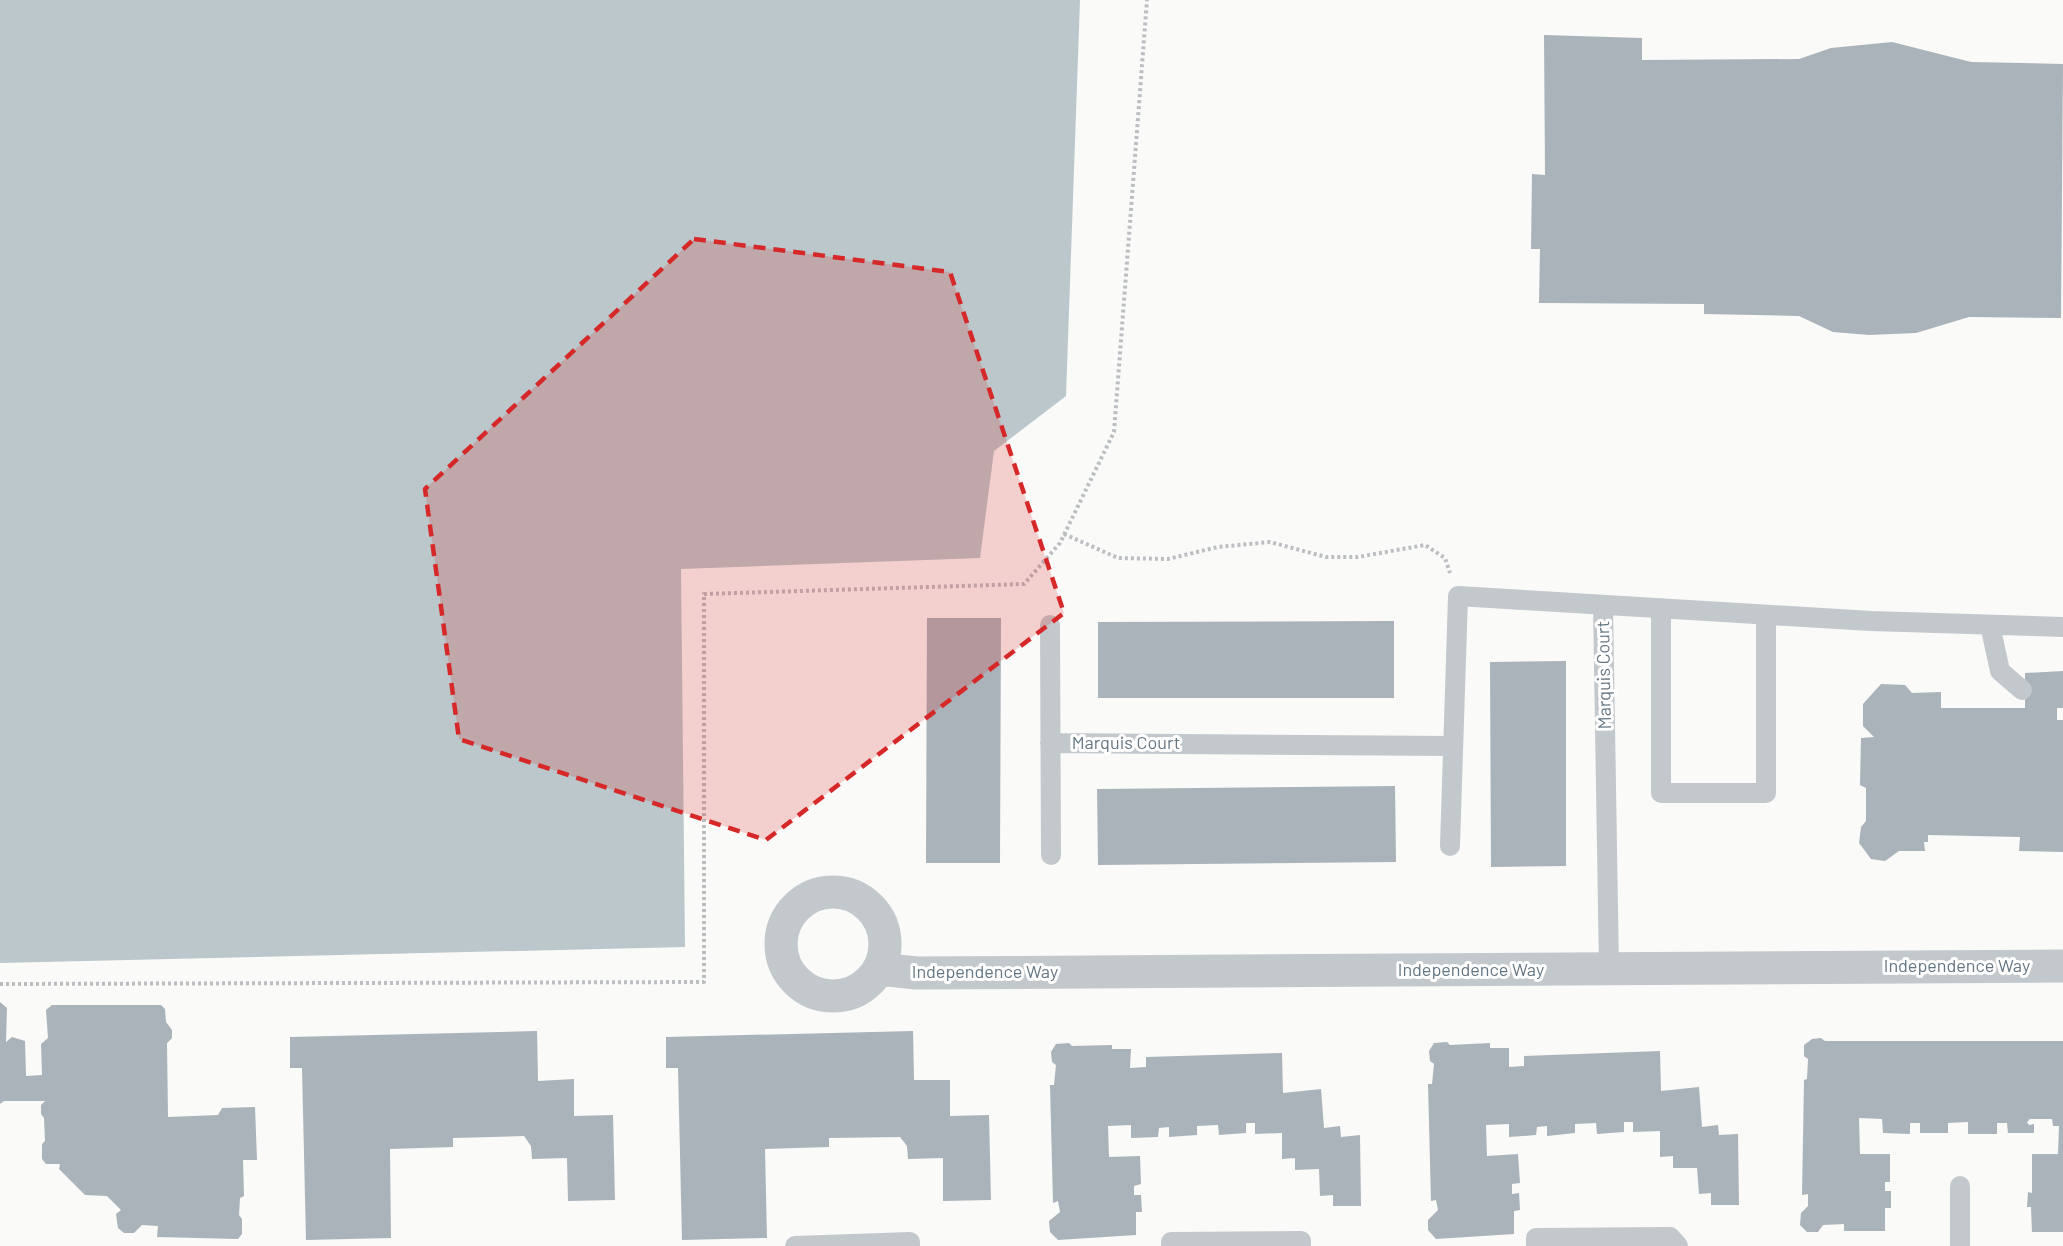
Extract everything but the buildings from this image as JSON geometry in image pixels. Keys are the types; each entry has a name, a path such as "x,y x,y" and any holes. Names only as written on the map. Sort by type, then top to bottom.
{"street":[{"name":"Independence Way","path":"879,969 940,973 2063,966"}],"lane":[{"name":"Marquis Court","path":"1458,596 1603,605 1609,969"},
{"path":"1450,846 1458,596"},
{"path":"1603,605 1766,615 2063,627"},
{"path":"1661,608 1661,793 1766,793 1766,615"},
{"name":"Marquis Court","path":"1050,625 1051,855"},
{"path":"1990,625 2000,671 2022,690"},
{"name":"Marquis Court","path":"1050,743 1453,746"},
{"path":"1960,1186 1960,1246"},
{"path":"1536,1246 1536,1238 1659,1237 1670,1237 1678,1246"},
{"path":"1171,1246 1171,1242 1301,1241 1301,1246"},
{"path":"795,1246 910,1242 910,1246"}],"path":[{"path":"0,984 704,982 704,594 1024,584 1060,543 1114,432 1147,0"},
{"path":"1064,534 1118,558 1167,559 1218,546 1270,542 1326,557 1358,557 1425,545 1445,558 1458,596"}],"highlighted area":[{"path":"694,239 950,272 1064,613 766,840 459,739 425,489"}],"shaded area":[{"path":"0,0 1080,0 1066,396 994,451 980,558 681,569 685,947 0,963"}]}
